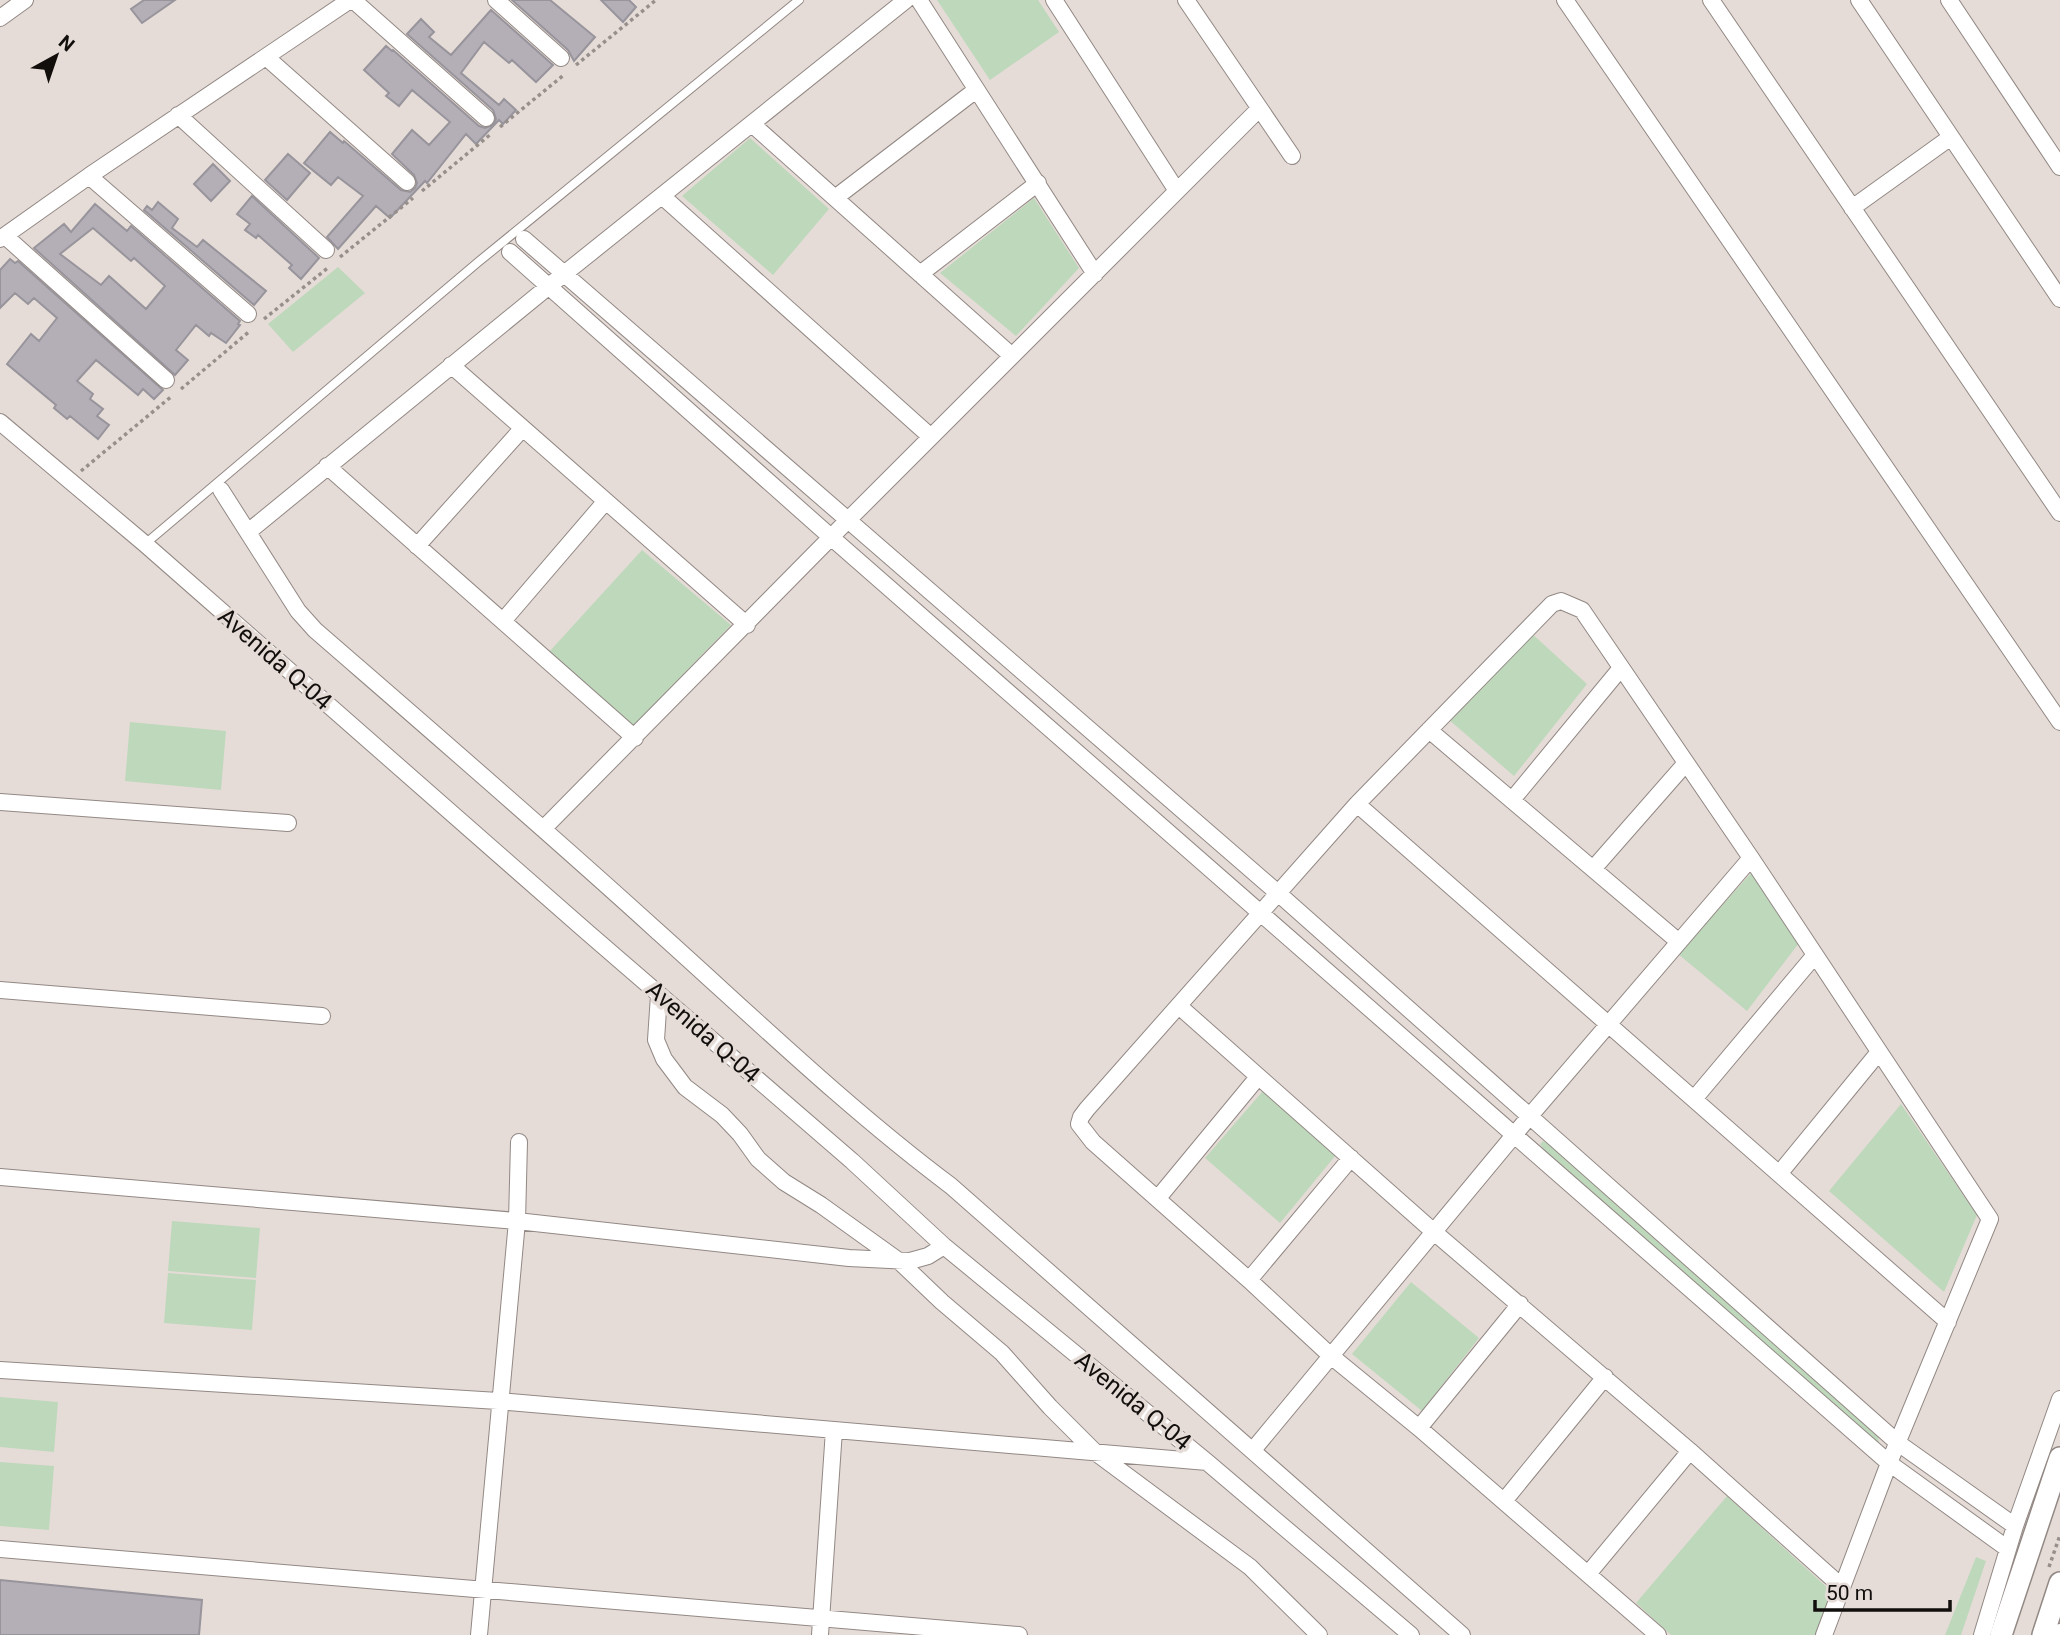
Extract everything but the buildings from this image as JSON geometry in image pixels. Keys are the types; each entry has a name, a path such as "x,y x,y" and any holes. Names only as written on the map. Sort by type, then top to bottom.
{"main road":[{"path":"2001,1635 2060,1458"},
{"path":"2043,1635 2060,1583"}],"street":[{"path":"0,18 25,0"},
{"path":"166,380 2,238 178,115 352,0 486,118"},
{"path":"496,0 561,58"},
{"path":"248,531 906,0"},
{"path":"919,0 1095,274"},
{"path":"1054,0 1177,191"},
{"path":"1186,0 1292,156"},
{"path":"1565,0 2060,722"},
{"path":"1712,0 2060,513"},
{"path":"1859,0 2060,299"},
{"path":"1949,0 2060,167"},
{"path":"266,57 407,182"},
{"path":"835,198 976,90"},
{"path":"543,830 1259,109"},
{"path":"178,115 326,250"},
{"path":"752,124 1012,356"},
{"path":"1852,208 1951,137"},
{"path":"89,176 254,322"},
{"path":"920,274 1038,183"},
{"path":"662,196 931,438"},
{"path":"524,239 848,520 935,586 1194,813 1279,894 1898,1443 2015,1526"},
{"path":"510,252 832,538 1889,1463 2008,1549"},
{"path":"451,365 747,625"},
{"name":"Avenida Q-04","path":"0,422 145,544 852,1161 944,1246 1207,1462 1411,1635"},
{"path":"417,546 522,429"},
{"path":"327,466 635,738"},
{"path":"221,490 298,611 315,630 836,1092 951,1186 1462,1635"},
{"path":"503,621 605,502"},
{"path":"914,608 935,586"},
{"path":"1657,1635 1419,1428 1331,1356 1250,1280 1093,1142 1079,1125 1087,1109 1357,804 1552,604 1561,601 1582,610 1751,858 1990,1219 1889,1463 1824,1635"},
{"path":"1512,800 1621,668"},
{"path":"1429,730 1679,942"},
{"path":"1593,869 1686,763"},
{"path":"0,802 288,823"},
{"path":"1357,804 1948,1322"},
{"path":"1175,836 1194,813"},
{"path":"1253,1450 1529,1117 1751,858"},
{"path":"1694,1099 1815,955"},
{"path":"0,990 322,1016"},
{"path":"659,995 656,1040 664,1059 685,1087 722,1115 758,1159 784,1182 899,1261 1002,1353 1095,1452 1250,1567 1318,1635"},
{"path":"1180,1007 1434,1232 1690,1451 1842,1587"},
{"path":"1779,1174 1879,1052"},
{"path":"1157,1198 1258,1077"},
{"path":"479,1635 498,1401 517,1220 519,1142"},
{"path":"1250,1280 1350,1158"},
{"path":"0,1177 517,1220 849,1258 910,1261 928,1256 944,1246"},
{"path":"1419,1428 1520,1304"},
{"path":"0,1370 498,1401 1207,1462"},
{"path":"1504,1501 1605,1377"},
{"path":"1982,1635 2015,1526 2060,1399"},
{"path":"820,1635 834,1430"},
{"path":"1588,1574 1690,1451"},
{"path":"0,1549 1019,1635"}],"lane":[{"path":"145,544 477,263 799,0"}],"path":[{"path":"70,481 254,322 656,0"}],"green space":[{"path":"937,0 1038,0 1059,32 990,80"},
{"path":"750,138 829,209 773,275 682,196"},
{"path":"1034,198 1079,268 1016,336 940,273"},
{"path":"338,267 365,293 293,352 268,324"},
{"path":"642,550 731,625 633,726 549,652"},
{"path":"1529,631 1587,684 1514,776 1448,719"},
{"path":"130,722 226,731 221,790 125,781"},
{"path":"1753,871 1799,943 1747,1011 1678,954"},
{"path":"1262,1092 1271,1092 1336,1155 1280,1223 1205,1158"},
{"path":"1901,1104 1977,1215 1944,1292 1829,1191"},
{"path":"1543,1141 1878,1436 1879,1443 1876,1446 1544,1150 1540,1144"},
{"path":"172,1221 260,1228 256,1278 168,1271"},
{"path":"168,1273 256,1280 252,1330 164,1323"},
{"path":"1411,1282 1479,1338 1422,1411 1352,1354"},
{"path":"0,1397 58,1402 54,1452 0,1447"},
{"path":"0,1462 54,1466 49,1530 0,1526"},
{"path":"1727,1496 1832,1592 1816,1635 1671,1635 1636,1603"},
{"path":"1976,1557 1986,1561 1961,1635 1945,1635"}]}
